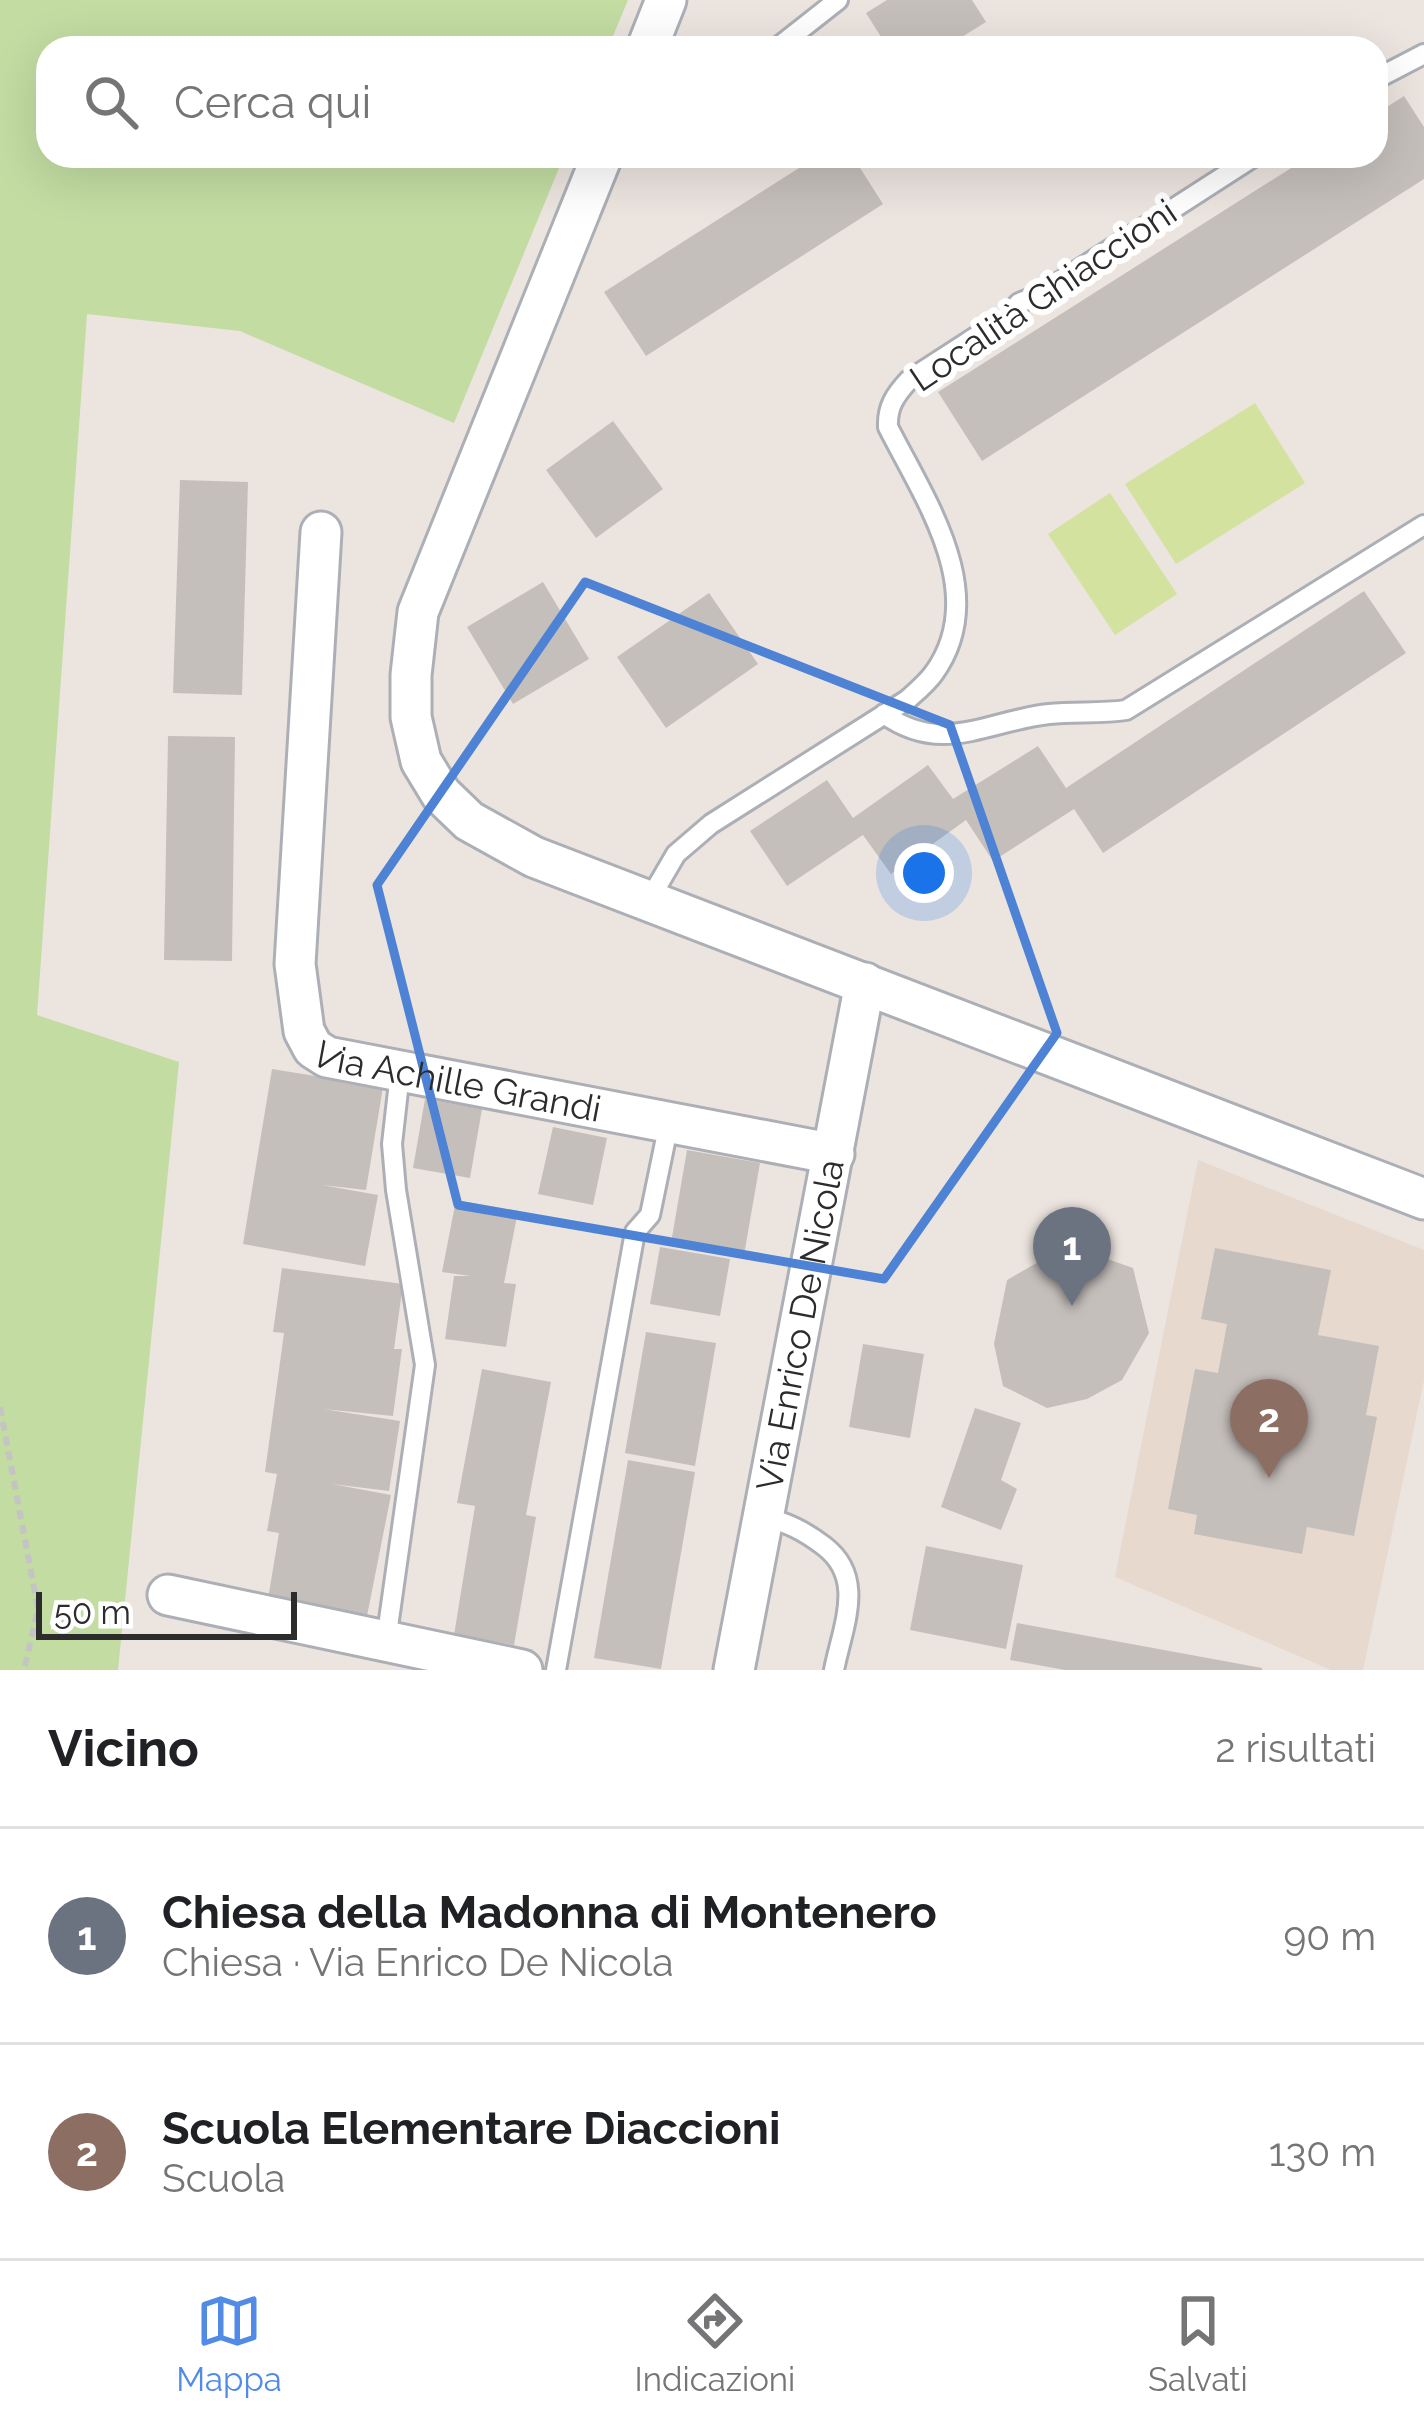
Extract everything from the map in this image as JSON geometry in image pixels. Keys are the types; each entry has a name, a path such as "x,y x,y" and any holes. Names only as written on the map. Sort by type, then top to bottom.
{"street":[{"path":"651,36 666,0"},
{"path":"597,168 418,612 411,717 421,761 441,794 469,821 534,857 1424,1199"},
{"name":"Via Achille Grandi","path":"321,532 295,964 304,1030 313,1048 327,1057 400,1073 834,1154"},
{"name":"Via Enrico De Nicola","path":"734,1670 865,983"},
{"path":"169,1595 522,1670"}],"lane":[{"path":"792,36 838,0"},
{"path":"1388,73 1424,54"},
{"name":"Località Ghiaccioni","path":"648,902 676,854 711,824 907,700 934,674 956,614 955,577 944,538 888,428 887,413 896,394 909,380 1008,316 1019,303 1236,168"},
{"path":"884,714 919,732 950,734 998,728 1048,714 1126,710 1424,525"},
{"path":"386,1641 425,1365 392,1144 400,1073"},
{"path":"556,1670 635,1232 650,1215 669,1123"},
{"path":"764,1516 806,1532 840,1558 849,1577 834,1670"}],"path":[{"path":"0,1408 38,1609 24,1670"}],"highlighted area":[{"path":"585,582 950,725 1057,1033 884,1279 458,1205 377,885"}],"shaded area":[{"path":"1198,1160 1424,1250 1424,1380 1363,1670 1331,1670 1115,1577"}],"green space":[{"path":"0,0 628,0 613,36 36,36 36,168 559,168 454,423 240,331 87,314 37,1015 179,1062 118,1670 0,1670"},
{"path":"1255,403 1305,483 1176,564 1125,484"},
{"path":"1110,493 1177,594 1115,635 1048,534"}],"building":[{"path":"887,0 972,0 986,22 963,36 880,36 866,13"},
{"path":"1404,96 1424,127 1424,179 982,461 938,392 1291,168 1388,168 1388,106"},
{"path":"799,168 860,168 883,204 646,356 604,292"},
{"path":"613,421 663,489 596,538 546,470"},
{"path":"180,480 248,482 242,695 173,693"},
{"path":"543,582 589,659 513,704 467,627"},
{"path":"1364,591 1406,653 1103,853 1074,809 993,861 966,820 891,874 863,835 787,886 750,831 827,780 853,818 928,765 953,799 1038,746 1066,788"},
{"path":"709,593 758,664 666,728 617,657"},
{"path":"168,736 235,737 232,961 164,960"},
{"path":"272,1069 383,1087 366,1190 322,1185 378,1195 365,1266 243,1244"},
{"path":"425,1099 482,1109 470,1178 413,1168"},
{"path":"553,1127 607,1138 593,1205 538,1194"},
{"path":"687,1150 760,1163 744,1255 671,1243"},
{"path":"456,1200 518,1211 504,1283 516,1284 506,1347 445,1339 454,1276 470,1276 442,1272"},
{"path":"1068,1245 1133,1268 1149,1333 1122,1380 1087,1399 1047,1408 1003,1386 994,1344 1007,1280"},
{"path":"660,1247 730,1259 720,1316 650,1304"},
{"path":"1215,1248 1331,1270 1318,1335 1379,1346 1366,1415 1377,1417 1354,1536 1307,1527 1302,1554 1194,1534 1197,1515 1168,1509 1195,1369 1218,1373 1227,1324 1201,1319"},
{"path":"282,1268 403,1284 394,1349 402,1349 393,1416 323,1409 400,1421 389,1491 332,1484 391,1495 367,1616 268,1599 279,1533 267,1531 277,1474 265,1472 284,1333 273,1332"},
{"path":"646,1332 716,1343 695,1466 625,1453"},
{"path":"863,1344 924,1354 910,1438 849,1427"},
{"path":"482,1369 551,1382 526,1515 536,1517 514,1645 454,1635 475,1506 457,1503"},
{"path":"975,1408 1021,1423 1001,1480 1017,1489 1001,1530 941,1507"},
{"path":"628,1460 695,1472 661,1669 594,1658"},
{"path":"926,1546 1023,1565 1006,1649 910,1630"},
{"path":"1017,1623 1262,1670 1065,1670 1010,1660"}],"place":[{"name":"Chiesa della Madonna di Montenero","path":"1072,1306"},
{"name":"Scuola Elementare Diaccioni","path":"1269,1478"}]}
